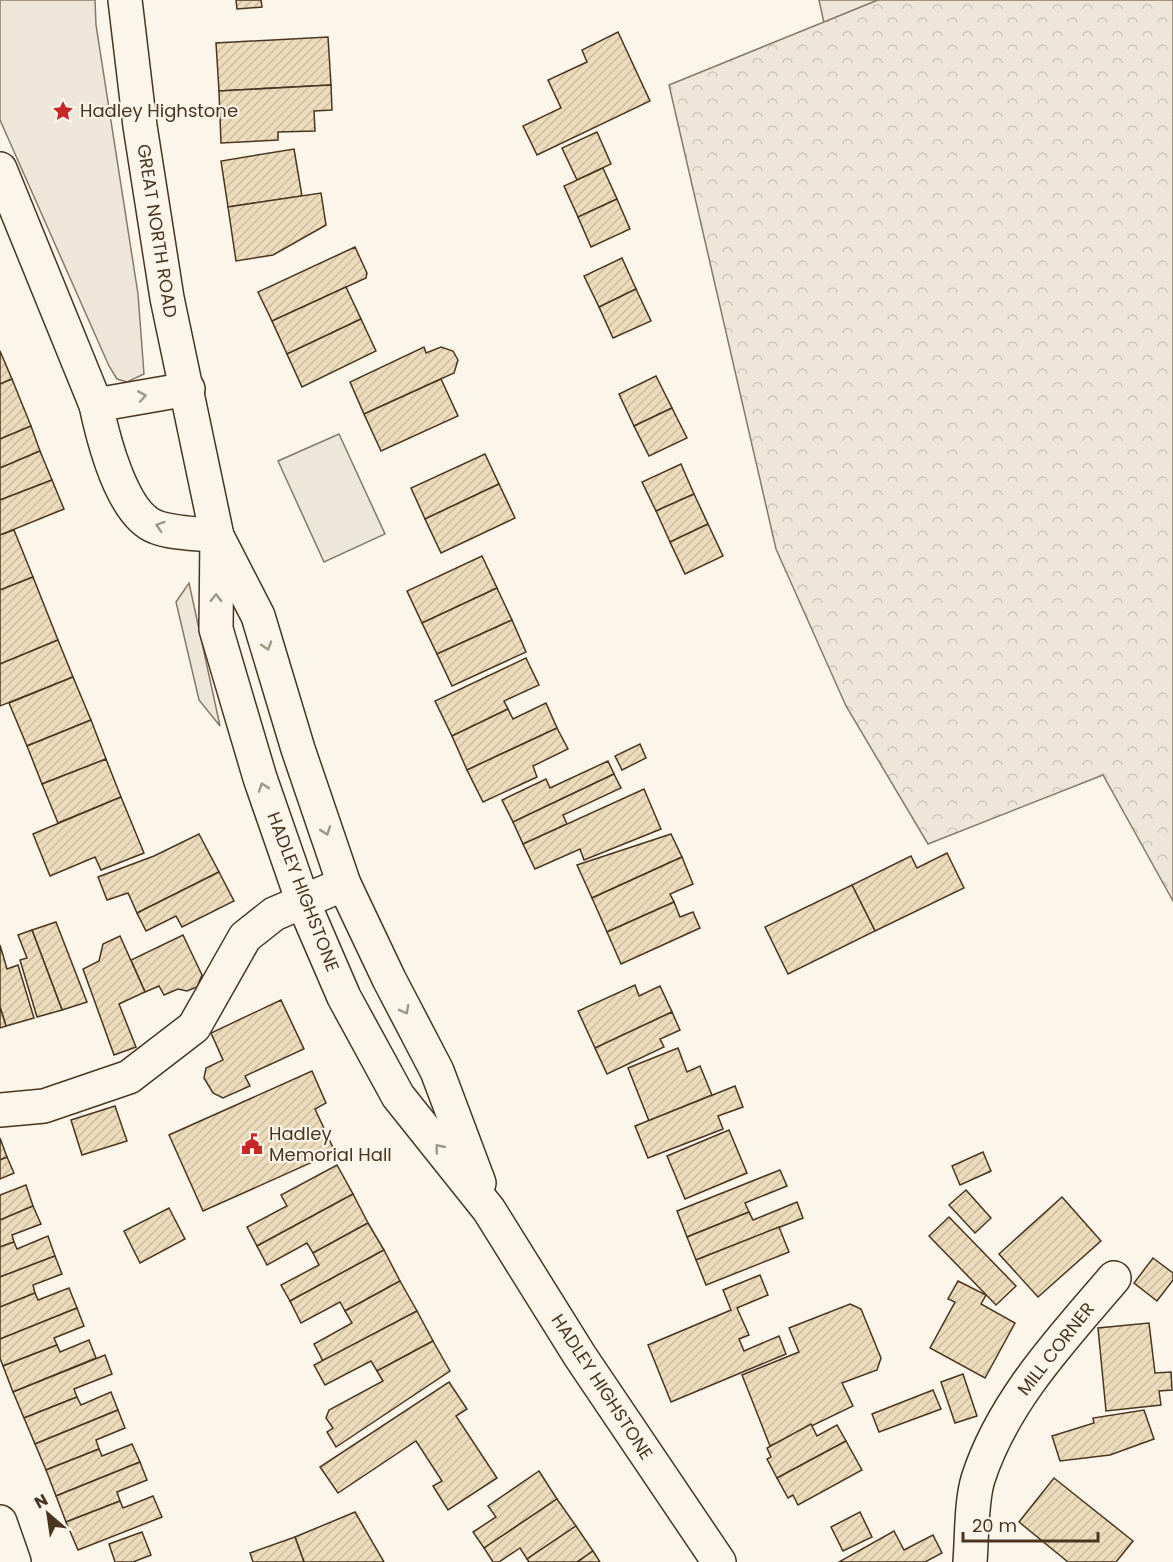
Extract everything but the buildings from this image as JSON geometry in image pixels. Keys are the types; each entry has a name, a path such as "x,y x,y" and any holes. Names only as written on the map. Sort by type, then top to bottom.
{"main road":[{"name":"GREAT NORTH ROAD","path":"125,0 140,126 167,298 188,389"},
{"path":"0,169 96,405 102,437 132,508 155,527 217,536"},
{"path":"96,405 188,389"},
{"name":"HADLEY HIGHSTONE","path":"188,389 217,536 216,629 260,778 303,902 344,997 398,1096 489,1210 580,1356 719,1562"},
{"name":"HADLEY HIGHSTONE","path":"217,536 258,615 298,749 344,884 389,979 438,1071 489,1210"},
{"path":"0,1110 44,1106 129,1077 194,1027 245,937 274,914 344,884"},
{"name":"MILL CORNER","path":"970,1562 977,1481 1019,1394 1114,1278"},
{"path":"0,1522 14,1562"}],"green space":[{"path":"0,0 95,0 96,25 138,294 144,374 127,382 117,379 109,366 0,120"},
{"path":"819,0 878,0 824,23"},
{"path":"878,0 1173,0 1173,901 1103,775 928,844 846,706 776,549 669,85"}],"shaded area":[{"path":"339,434 385,534 324,562 278,461"},
{"path":"189,583 220,726 199,700 176,602"}],"place":[{"name":"Hadley Highstone","path":"63,111"},
{"name":"Hadley Memorial Hall","path":"252,1144"}]}
